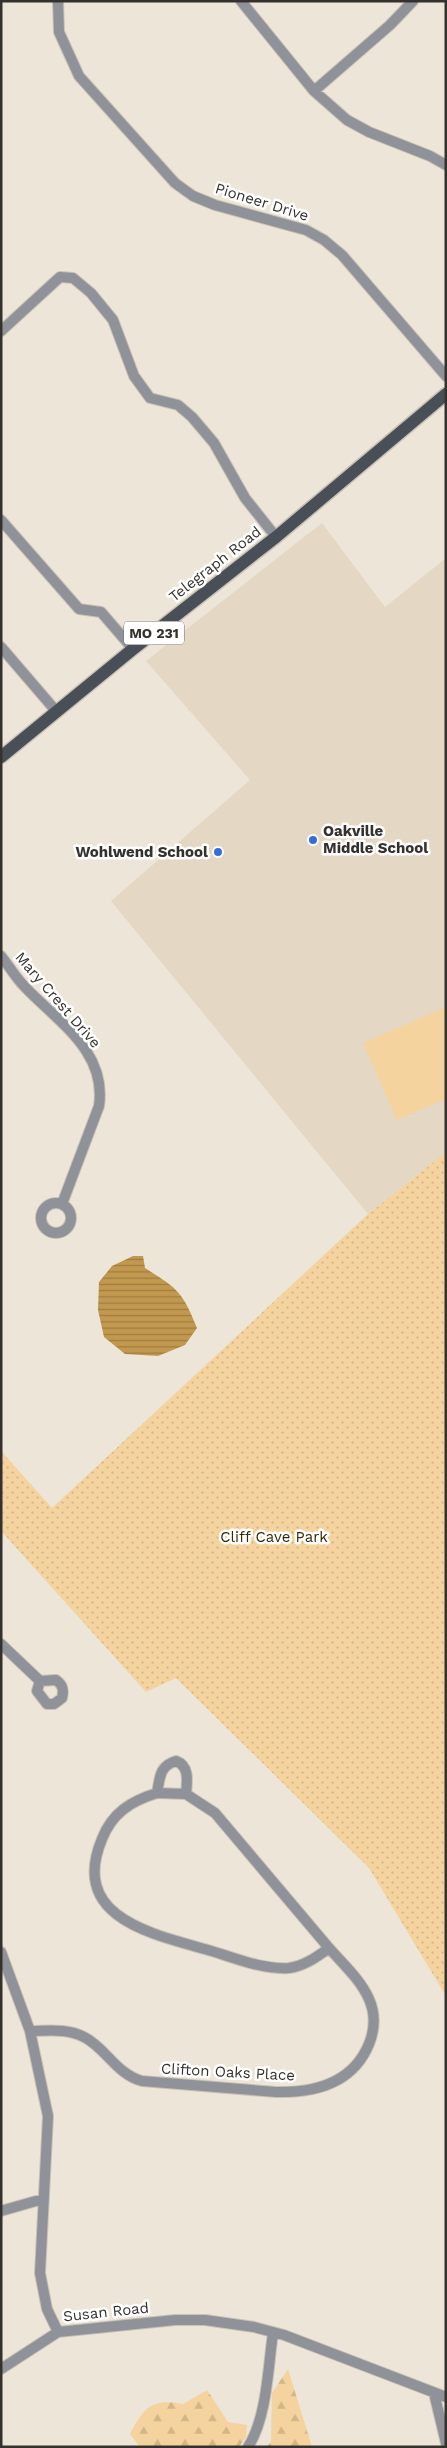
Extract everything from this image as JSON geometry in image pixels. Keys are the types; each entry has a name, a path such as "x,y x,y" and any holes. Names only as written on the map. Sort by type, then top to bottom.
{"main road":[{"name":"Telegraph Road","path":"1,757 133,649 276,537 446,394"}],"street":[{"name":"Pioneer Drive","path":"58,1 60,32 79,76 175,183 193,196 215,206 306,230 324,240 342,255 446,376"},
{"path":"241,1 314,90 347,120 369,132 430,156 446,165"},
{"path":"314,90 390,25 413,1"},
{"path":"1,330 60,277 73,278 91,293 113,320 134,376 150,398 178,405 192,417 214,443 244,498 276,537"},
{"path":"1,520 79,609 101,612 133,649"},
{"path":"1,647 56,711"},
{"name":"Mary Crest Drive","path":"1,956 24,986 59,1019 86,1050 96,1070 101,1089 99,1106 62,1204"},
{"path":"1,1644 40,1681"},
{"path":"157,1793 161,1770 168,1763 176,1761 185,1768 187,1777 186,1794 157,1793 130,1803 115,1816 100,1844 95,1859 94,1872 100,1890 114,1912 144,1932 262,1966 290,1968 303,1964 329,1948"},
{"name":"Clifton Oaks Place","path":"30,2031 67,2031 84,2036 127,2075 142,2081 276,2092 297,2092 315,2089 347,2076 365,2054 374,2027 374,2015 364,1989 215,1813 186,1794"},
{"name":"Susan Road","path":"1,1952 30,2031 48,2116 40,2273 47,2309 58,2332 175,2320 205,2320 254,2327 355,2361 446,2397"},
{"path":"1,2211 43,2199"},
{"path":"1,2369 58,2332"},
{"path":"248,2447 256,2435 260,2419 274,2333"},
{"path":"434,2392 446,2443"}],"shaded area":[{"name":"Oakville Middle School","path":"322,523 385,607 446,558 446,1152 368,1214 111,901 250,780 146,661"},
{"path":"133,1256 143,1256 145,1268 178,1292 183,1298 197,1328 185,1345 158,1356 125,1354 104,1337 98,1310 99,1282 112,1266"}],"green space":[{"path":"446,1007 446,1099 397,1120 363,1043"},
{"name":"Cliff Cave Park","path":"446,1152 446,1996 369,1868 176,1678 146,1692 1,1531 1,1451 52,1508 368,1214"},
{"path":"288,2369 312,2447 266,2447 271,2442 272,2393"},
{"path":"207,2390 228,2422 247,2425 246,2437 239,2447 140,2447 130,2434 140,2417 150,2407 164,2402 183,2404"}],"place":[{"name":"Oakville Middle School","path":"313,840"},
{"name":"Wohlwend School","path":"218,852"}]}
